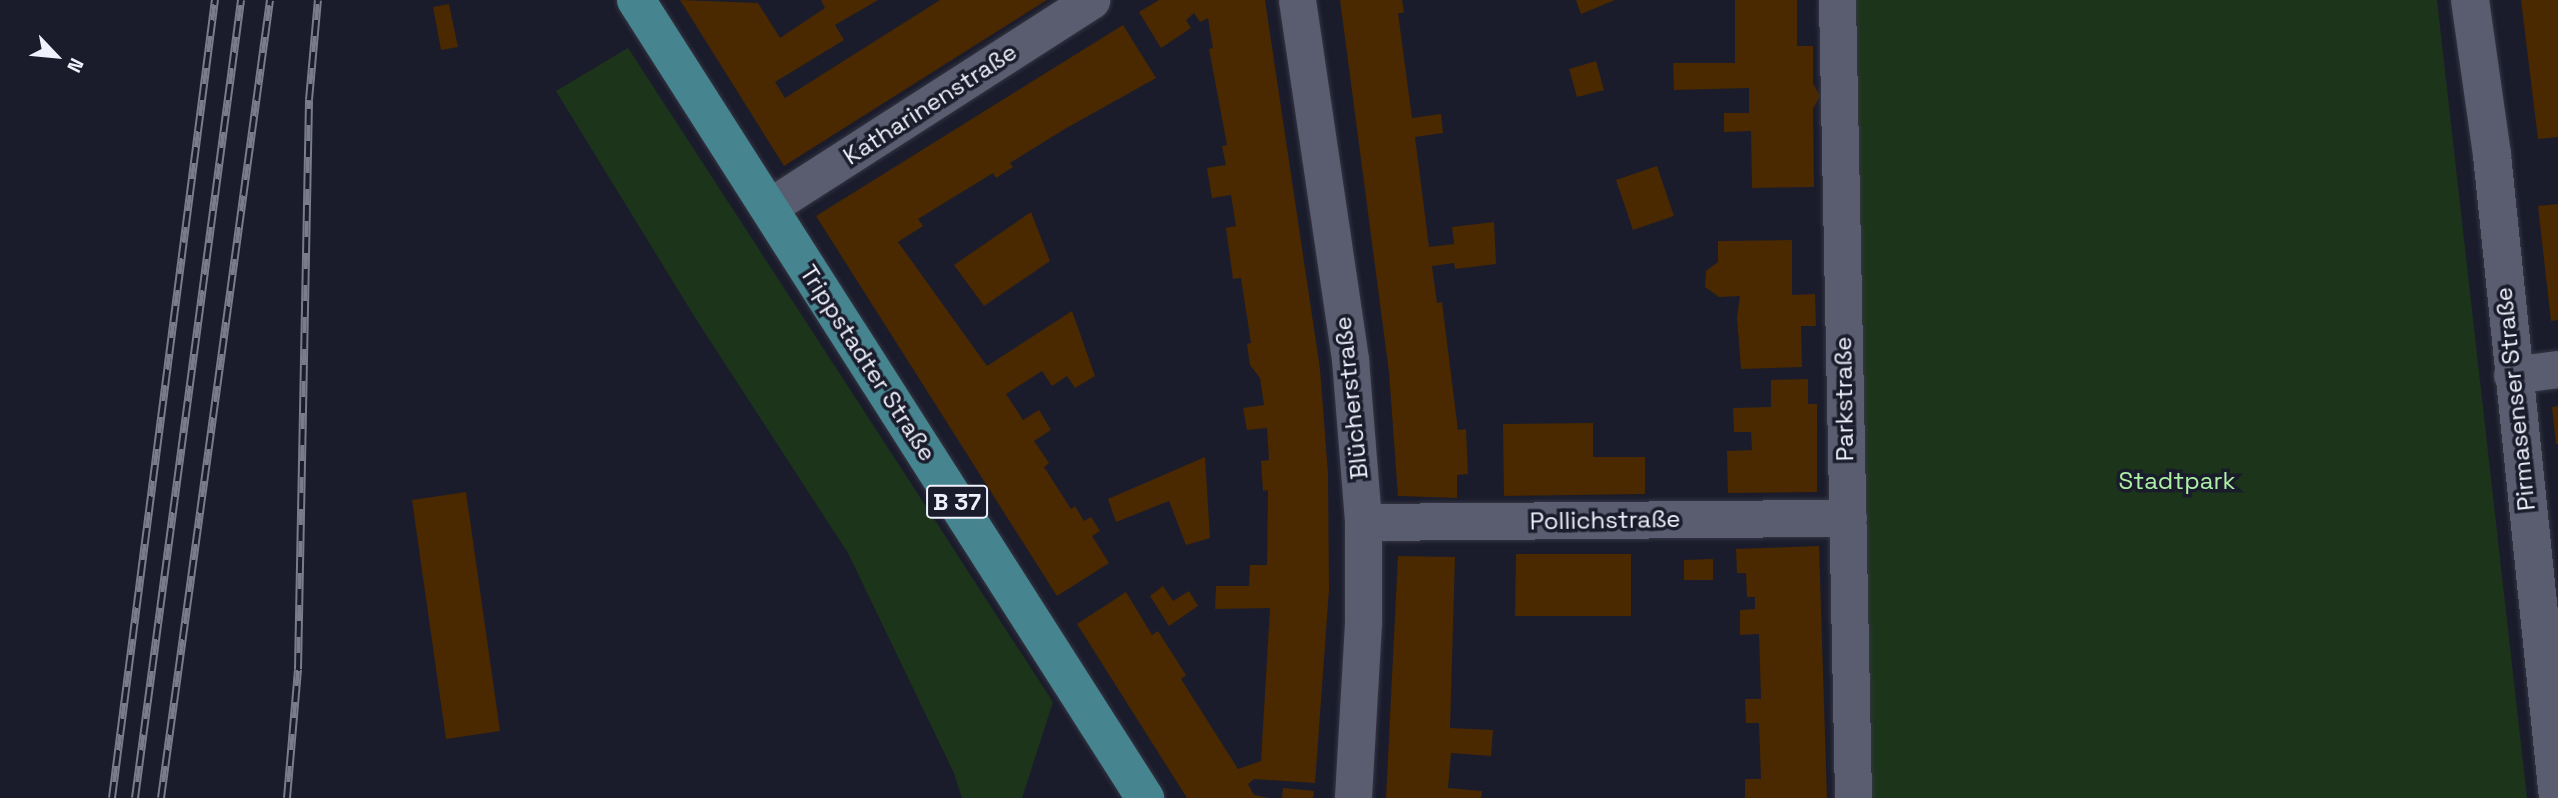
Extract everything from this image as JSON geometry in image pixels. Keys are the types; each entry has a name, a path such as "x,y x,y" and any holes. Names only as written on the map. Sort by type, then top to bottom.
{"main road":[{"name":"Trippstadter Straße","path":"636,0 1145,798"}],"street":[{"name":"Katharinenstraße","path":"769,207 1091,0"},
{"name":"Blücherstraße","path":"1297,0 1349,359 1363,522 1363,623 1353,798"},
{"name":"Parkstraße","path":"1837,0 1853,798"},
{"name":"Pirmasenser Straße","path":"2470,0 2492,155 2512,375 2549,632 2558,798"},
{"path":"2512,375 2558,369"},
{"name":"Pollichstraße","path":"1363,522 1848,518"}],"green space":[{"name":"Stadtpark","path":"1853,0 2437,0 2527,798 1872,798"},
{"path":"628,48 1053,702 1022,798 962,798 954,773 848,553 696,319 556,91"}],"building":[{"path":"680,0 758,3 780,38 825,8 821,0 878,0 835,25 844,40 775,82 785,98 940,0 1047,0 784,166"},
{"path":"1159,0 1265,0 1320,369 1328,474 1329,590 1315,783 1254,779 1248,784 1254,795 1269,798 1187,798 1077,624 1126,592 1152,635 1158,631 1186,675 1181,679 1238,769 1261,761 1270,608 1215,609 1216,586 1249,586 1250,565 1267,565 1268,490 1263,491 1261,461 1269,460 1267,428 1247,430 1243,408 1264,405 1260,378 1250,365 1247,344 1251,343 1241,278 1233,279 1226,228 1236,226 1231,195 1212,198 1207,168 1226,165 1222,146 1227,145 1209,49 1213,48 1208,18 1200,22 1194,13 1186,20 1191,28 1161,48 1139,12"},
{"path":"1340,0 1402,0 1404,13 1398,13 1412,118 1441,114 1443,133 1415,137 1429,247 1454,244 1452,227 1494,222 1496,264 1455,269 1454,263 1432,266 1437,303 1442,302 1458,430 1466,429 1468,474 1457,475 1457,498 1398,496 1389,372"},
{"path":"1576,0 1615,0 1581,14"},
{"path":"1735,0 1797,0 1797,46 1813,46 1813,83 1820,96 1813,109 1814,187 1752,188 1751,131 1724,132 1724,113 1749,113 1749,88 1674,90 1673,63 1735,63"},
{"path":"2521,0 2558,0 2558,137 2538,139"},
{"path":"449,4 458,47 441,50 433,7"},
{"path":"1123,25 1156,78 1010,163 1013,167 996,178 993,173 918,219 923,226 898,242 987,366 1072,311 1095,376 1075,388 1067,376 1052,386 1042,371 1006,394 1023,420 1039,410 1051,430 1034,441 1049,463 1044,467 1071,509 1075,506 1084,521 1091,517 1100,531 1092,536 1109,563 1057,596 816,216"},
{"path":"1596,61 1604,90 1577,97 1569,69"},
{"path":"1657,166 1674,216 1633,230 1616,180"},
{"path":"2558,204 2558,320 2551,321 2538,206"},
{"path":"1031,212 1050,261 984,306 954,265"},
{"path":"1792,240 1792,295 1815,294 1816,326 1801,326 1802,367 1741,369 1737,317 1740,296 1719,297 1705,287 1706,271 1718,262 1718,241"},
{"path":"1808,379 1808,404 1817,404 1817,492 1728,493 1727,451 1752,450 1751,432 1734,432 1733,408 1771,407 1771,380"},
{"path":"2558,406 2558,444 2556,444 2552,407"},
{"path":"1593,423 1593,457 1645,457 1645,494 1504,496 1503,424"},
{"path":"1205,457 1210,538 1186,545 1169,501 1116,522 1108,499"},
{"path":"466,492 500,731 446,739 412,500"},
{"path":"1819,546 1827,798 1745,798 1745,779 1761,779 1759,723 1746,723 1745,699 1761,699 1759,634 1740,635 1740,610 1755,609 1755,597 1747,597 1746,573 1737,573 1736,549"},
{"path":"1516,554 1631,554 1631,616 1515,616"},
{"path":"1398,556 1455,557 1450,728 1493,730 1491,756 1451,753 1448,788 1482,791 1481,798 1386,798"},
{"path":"1713,559 1713,580 1684,580 1684,560"},
{"path":"1163,586 1173,601 1189,591 1198,606 1169,626 1150,596"},
{"path":"1283,788 1314,791 1313,798 1282,798"}],"railway":[{"path":"112,798 215,0"},
{"path":"135,798 241,0"},
{"path":"161,798 270,0"},
{"path":"287,798 298,669 309,100 318,0"}]}
